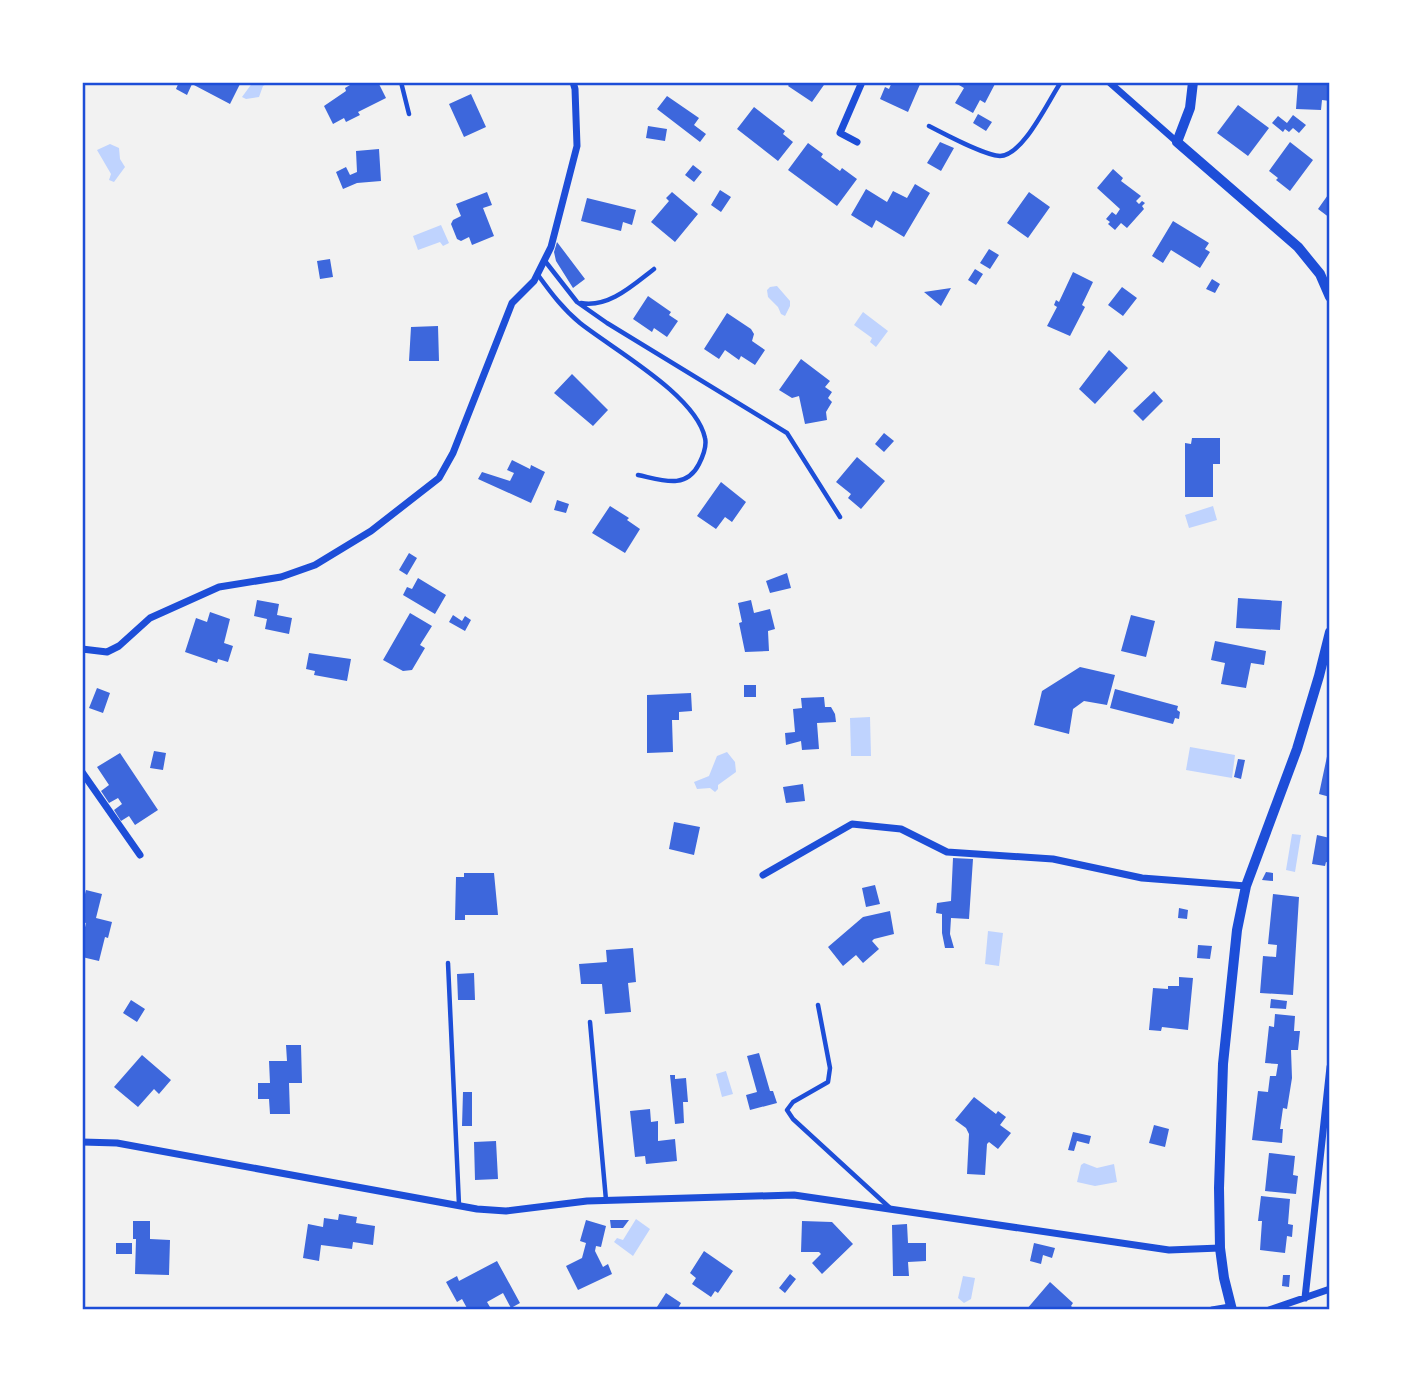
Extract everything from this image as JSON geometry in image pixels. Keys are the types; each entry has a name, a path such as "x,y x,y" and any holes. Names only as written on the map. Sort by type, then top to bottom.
{"street":[{"path":"82,649 107,652 119,646 150,618 219,587 281,577 315,565 371,531 439,478 453,453 512,303 534,281 551,247 577,146 573,82"},
{"path":"857,142 840,133 862,82"},
{"path":"1109,82 1298,247 1325,274 1330,297"},
{"path":"1177,142 1189,108 1193,82"},
{"path":"1212,1310 1231,1308 1220,1248 1220,1124 1231,974 1246,886 1297,749 1330,632"},
{"path":"82,772 140,855"},
{"path":"763,875 852,824 901,829 947,852 1053,859 1142,878 1246,886"},
{"path":"1305,1298 1330,1067"},
{"path":"82,1142 117,1143 460,1206 506,1211 606,1200 794,1195 1169,1250 1220,1248"},
{"path":"1269,1310 1330,1289"}],"lane":[{"path":"401,82 409,114"},
{"path":"929,126 989,154 1001,156 1013,153 1024,141 1060,82"},
{"path":"544,260 577,302 787,433 840,517"},
{"path":"577,302 596,306 623,292 654,269"},
{"path":"537,274 561,306 661,382 684,402 698,421 706,439 704,455 688,479 677,482 639,475"},
{"path":"448,963 460,1206"},
{"path":"818,1005 830,1068 828,1082 793,1102 787,1110 793,1119 891,1208"},
{"path":"590,1023 606,1200"}],"water":[{"path":"253,82 268,83 263,86 259,97 242,97"},
{"path":"110,144 119,148 120,159 125,167 114,182 109,180 111,174 97,150"},
{"path":"441,225 449,243 443,246 440,242 418,250 413,236"},
{"path":"777,286 790,301 785,316 768,297 767,290"},
{"path":"863,312 888,331 876,347 870,342 872,338 854,325"},
{"path":"1213,506 1217,520 1189,528 1185,515"},
{"path":"870,717 871,756 851,756 850,718"},
{"path":"1190,747 1235,755 1232,778 1186,770"},
{"path":"727,752 735,762 736,772 718,785 715,792 710,788 697,789 694,782 709,776 717,756"},
{"path":"1292,834 1301,835 1295,872 1286,870"},
{"path":"988,931 1003,933 999,966 985,964"},
{"path":"726,1071 733,1094 722,1097 716,1074"},
{"path":"1084,1163 1097,1168 1114,1164 1117,1182 1095,1186 1077,1182 1081,1165"},
{"path":"636,1219 650,1229 633,1256 614,1242 617,1238 623,1240"},
{"path":"963,1276 975,1278 971,1299 964,1303 958,1298"}],"building":[{"path":"179,82 241,82 230,104 192,84 187,95 176,89"},
{"path":"355,82 378,82 386,98 358,112 360,115 346,122 344,118 333,124 324,106"},
{"path":"791,82 826,82 812,102 788,86"},
{"path":"892,82 921,82 908,112 880,99 885,87 889,89"},
{"path":"960,82 996,82 985,103 980,100 973,113 955,103 964,88 959,85"},
{"path":"1298,82 1330,82 1330,101 1322,100 1321,110 1296,109"},
{"path":"471,94 486,127 464,137 449,104"},
{"path":"667,96 699,118 694,125 706,134 700,142 657,109"},
{"path":"1238,105 1269,128 1248,156 1217,133"},
{"path":"754,107 785,131 783,134 793,142 778,161 737,129"},
{"path":"978,114 992,122 986,131 973,123"},
{"path":"1293,115 1306,125 1299,133 1293,128 1289,132 1285,129 1283,132 1272,123 1278,116 1287,123"},
{"path":"648,126 667,129 665,141 646,138"},
{"path":"940,142 954,148 941,171 927,163"},
{"path":"1290,142 1313,160 1290,191 1269,171"},
{"path":"808,143 840,171 842,168 857,179 837,206 788,170"},
{"path":"379,149 381,181 357,183 343,189 336,172 346,167 350,175 357,172 356,151"},
{"path":"693,165 702,172 694,182 685,175"},
{"path":"1113,169 1123,178 1121,181 1141,196 1136,201 1139,204 1142,201 1145,203 1142,206 1144,209 1127,228 1121,223 1115,230 1106,219 1112,212 1116,215 1120,209 1097,188"},
{"path":"915,184 930,193 904,237 876,220 872,228 851,215 866,189 887,202 893,191 907,198"},
{"path":"720,190 731,197 721,212 711,205"},
{"path":"487,192 492,205 483,208 494,236 472,245 469,237 461,241 457,239 451,224 461,216 456,204"},
{"path":"672,192 698,214 675,242 651,222 669,201 666,198"},
{"path":"1029,192 1050,207 1028,238 1007,223"},
{"path":"1330,192 1330,218 1318,209"},
{"path":"587,198 636,210 632,225 623,222 621,231 581,221"},
{"path":"1173,221 1209,243 1205,249 1210,252 1200,268 1171,250 1163,263 1152,256"},
{"path":"557,242 585,279 573,288 556,261 554,252"},
{"path":"989,249 999,255 990,269 980,263"},
{"path":"330,259 333,277 320,279 317,261"},
{"path":"975,269 983,274 976,285 968,280"},
{"path":"1073,272 1093,282 1082,305 1085,307 1070,336 1047,326 1057,307 1054,305 1056,300 1059,302"},
{"path":"1212,279 1220,284 1215,293 1206,289"},
{"path":"1122,287 1137,298 1123,316 1108,305"},
{"path":"951,288 941,306 924,292"},
{"path":"648,296 671,312 669,315 678,321 667,337 654,328 652,332 633,319"},
{"path":"727,313 751,329 754,334 752,341 765,350 755,365 741,356 739,360 725,350 719,359 704,349"},
{"path":"438,326 439,361 409,361 411,327"},
{"path":"1109,350 1128,368 1095,404 1079,389"},
{"path":"801,359 830,381 825,387 832,392 828,398 832,402 826,412 827,420 805,424 799,396 792,398 779,390"},
{"path":"572,374 608,410 593,426 554,393"},
{"path":"1154,391 1163,401 1143,421 1133,411"},
{"path":"884,433 894,441 884,452 875,444"},
{"path":"1192,438 1220,438 1220,464 1213,464 1213,497 1185,497 1185,443 1191,444"},
{"path":"857,457 885,481 861,509 848,498 851,494 836,482"},
{"path":"512,460 530,469 531,465 545,472 531,503 478,479 482,472 510,481 514,473 507,470"},
{"path":"721,482 746,502 732,522 725,517 716,529 697,516"},
{"path":"557,500 569,504 566,513 554,510"},
{"path":"610,506 640,529 625,553 592,533"},
{"path":"409,553 417,558 407,575 399,570"},
{"path":"787,573 791,588 770,593 766,581"},
{"path":"418,578 446,595 435,614 403,595 407,587 412,589"},
{"path":"1238,598 1282,601 1280,630 1236,628"},
{"path":"257,600 279,604 277,615 292,618 289,634 265,629 267,619 254,616"},
{"path":"751,600 754,613 770,609 775,629 768,631 769,651 745,652 738,603"},
{"path":"210,612 230,619 224,643 233,646 228,662 218,659 217,663 185,652 196,618 207,622"},
{"path":"410,613 432,626 420,645 425,648 412,670 403,671 383,660"},
{"path":"453,615 462,621 465,616 471,620 465,631 449,622"},
{"path":"1131,615 1155,621 1146,657 1121,651"},
{"path":"1215,641 1266,651 1264,665 1251,663 1246,688 1221,684 1225,663 1211,660"},
{"path":"309,653 351,659 347,681 314,675 315,671 306,669"},
{"path":"1080,667 1115,675 1107,705 1084,701 1073,709 1069,734 1034,725 1042,691"},
{"path":"744,685 756,685 756,697 744,697"},
{"path":"97,688 110,693 103,713 89,708"},
{"path":"1115,689 1178,706 1179,719 1175,718 1173,724 1110,708"},
{"path":"691,693 692,711 679,712 679,720 672,720 673,752 647,753 647,695"},
{"path":"824,697 825,707 831,707 836,722 817,723 819,749 802,750 801,741 786,745 785,733 795,732 793,709 802,708 801,698"},
{"path":"1330,747 1330,797 1319,794"},
{"path":"154,751 166,753 163,770 150,768"},
{"path":"120,753 158,810 135,825 129,816 121,821 114,810 122,804 118,798 109,803 101,791 109,785 97,767"},
{"path":"1238,759 1245,760 1241,779 1234,777"},
{"path":"803,784 805,801 786,803 783,787"},
{"path":"674,822 700,827 694,855 669,849"},
{"path":"1317,835 1330,838 1330,863 1326,862 1325,866 1312,864"},
{"path":"953,858 973,859 969,919 951,918 950,934 954,948 945,948 942,914 936,913 937,903 951,901"},
{"path":"1266,872 1273,873 1273,881 1262,880"},
{"path":"464,873 494,873 498,915 465,915 465,920 455,920 456,877 464,877"},
{"path":"875,885 880,904 866,907 862,888"},
{"path":"86,890 102,894 96,918 112,922 99,961 82,957 86,923 82,922 82,906"},
{"path":"1273,894 1299,897 1293,995 1260,993 1263,956 1276,957 1277,945 1268,944"},
{"path":"1179,908 1188,910 1187,919 1178,918"},
{"path":"890,911 894,934 874,939 872,941 879,949 863,963 856,955 843,966 828,947 863,917"},
{"path":"1198,945 1212,946 1210,959 1197,958"},
{"path":"633,948 636,982 628,983 631,1012 605,1014 602,984 581,984 579,964 607,962 606,950"},
{"path":"474,973 475,1000 458,1000 457,974"},
{"path":"1179,977 1193,978 1188,1030 1162,1027 1161,1031 1149,1030 1153,988 1168,989 1168,986 1179,986"},
{"path":"1271,999 1287,1001 1286,1009 1270,1008"},
{"path":"131,1000 145,1009 137,1022 123,1013"},
{"path":"1275,1014 1295,1016 1294,1031 1300,1031 1298,1050 1291,1050 1292,1078 1287,1109 1283,1108 1280,1129 1283,1129 1282,1143 1252,1140 1258,1091 1268,1092 1270,1076 1276,1076 1278,1064 1265,1063 1269,1026 1274,1027"},
{"path":"286,1045 301,1045 302,1083 289,1083 290,1114 270,1114 269,1099 258,1099 258,1083 270,1083 269,1061 287,1061"},
{"path":"759,1053 770,1091 773,1091 777,1103 750,1110 746,1095 757,1092 747,1056"},
{"path":"142,1055 171,1080 159,1094 154,1089 138,1107 114,1087"},
{"path":"670,1075 675,1075 675,1079 686,1078 688,1102 683,1102 684,1123 675,1124"},
{"path":"463,1092 472,1092 472,1126 462,1126"},
{"path":"974,1097 996,1114 998,1111 1006,1117 1000,1125 1011,1133 998,1149 989,1142 987,1144 985,1175 967,1174 969,1134 966,1128 955,1120"},
{"path":"650,1109 651,1122 658,1121 658,1141 675,1139 677,1161 646,1164 645,1156 635,1157 630,1111"},
{"path":"1154,1125 1169,1129 1165,1147 1149,1143"},
{"path":"1073,1132 1091,1136 1089,1144 1077,1141 1074,1151 1068,1150"},
{"path":"496,1141 498,1179 475,1180 474,1142"},
{"path":"1269,1153 1295,1156 1293,1175 1298,1176 1296,1194 1265,1191"},
{"path":"1261,1196 1290,1199 1288,1224 1293,1225 1292,1237 1287,1236 1285,1253 1260,1250 1262,1221 1258,1221"},
{"path":"339,1214 357,1217 356,1223 375,1226 373,1245 353,1242 352,1249 321,1245 319,1261 303,1258 308,1224 323,1227 324,1218 338,1220"},
{"path":"586,1220 606,1226 601,1247 596,1246 595,1251 603,1267 608,1264 612,1274 578,1290 566,1266 582,1258 586,1243 580,1241"},
{"path":"610,1220 629,1220 623,1228 611,1228"},
{"path":"133,1221 150,1221 150,1239 170,1240 169,1275 135,1274 136,1239 133,1239"},
{"path":"802,1221 832,1222 853,1244 822,1274 812,1263 821,1254 801,1252"},
{"path":"907,1224 908,1243 926,1243 926,1261 908,1262 909,1276 893,1276 892,1225"},
{"path":"116,1243 132,1243 132,1254 116,1254"},
{"path":"1034,1243 1055,1248 1052,1258 1043,1255 1041,1264 1030,1261"},
{"path":"704,1251 733,1271 718,1293 715,1291 711,1297 692,1284 696,1278 690,1273"},
{"path":"497,1261 520,1303 511,1308 503,1293 487,1302 490,1307 484,1310 468,1310 462,1299 457,1302 446,1282 457,1276 459,1281"},
{"path":"790,1274 796,1279 785,1293 779,1288"},
{"path":"1283,1275 1290,1275 1289,1287 1282,1286"},
{"path":"1050,1282 1073,1303 1071,1306 1075,1310 1026,1310"},
{"path":"666,1293 681,1303 677,1310 655,1310"}]}
